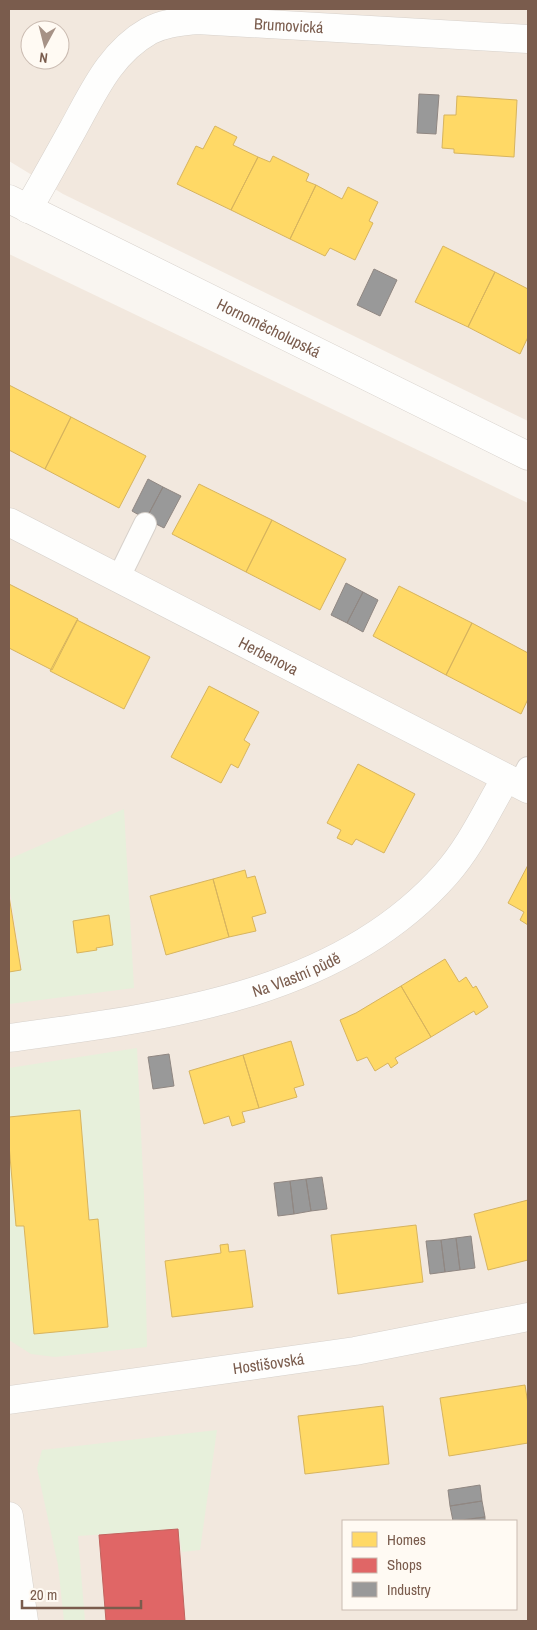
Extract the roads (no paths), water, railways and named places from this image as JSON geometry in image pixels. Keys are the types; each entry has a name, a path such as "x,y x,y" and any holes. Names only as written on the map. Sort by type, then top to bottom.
{"street":[{"name":"Brumovická","path":"18,204 115,58 131,44 159,26 196,20 528,39"},
{"name":"Hornoměcholupská","path":"18,204 528,456"},
{"name":"Herbenova","path":"9,522 118,579 520,780"},
{"name":"Na Vlastní půdě","path":"9,1038 131,1022 206,1006 263,988 331,960 397,921 447,874 480,824 520,780"},
{"name":"Hostišovská","path":"9,1400 355,1351 528,1317"},
{"path":"9,1516 24,1621"}],"lane":[{"path":"118,579 145,524"}]}
